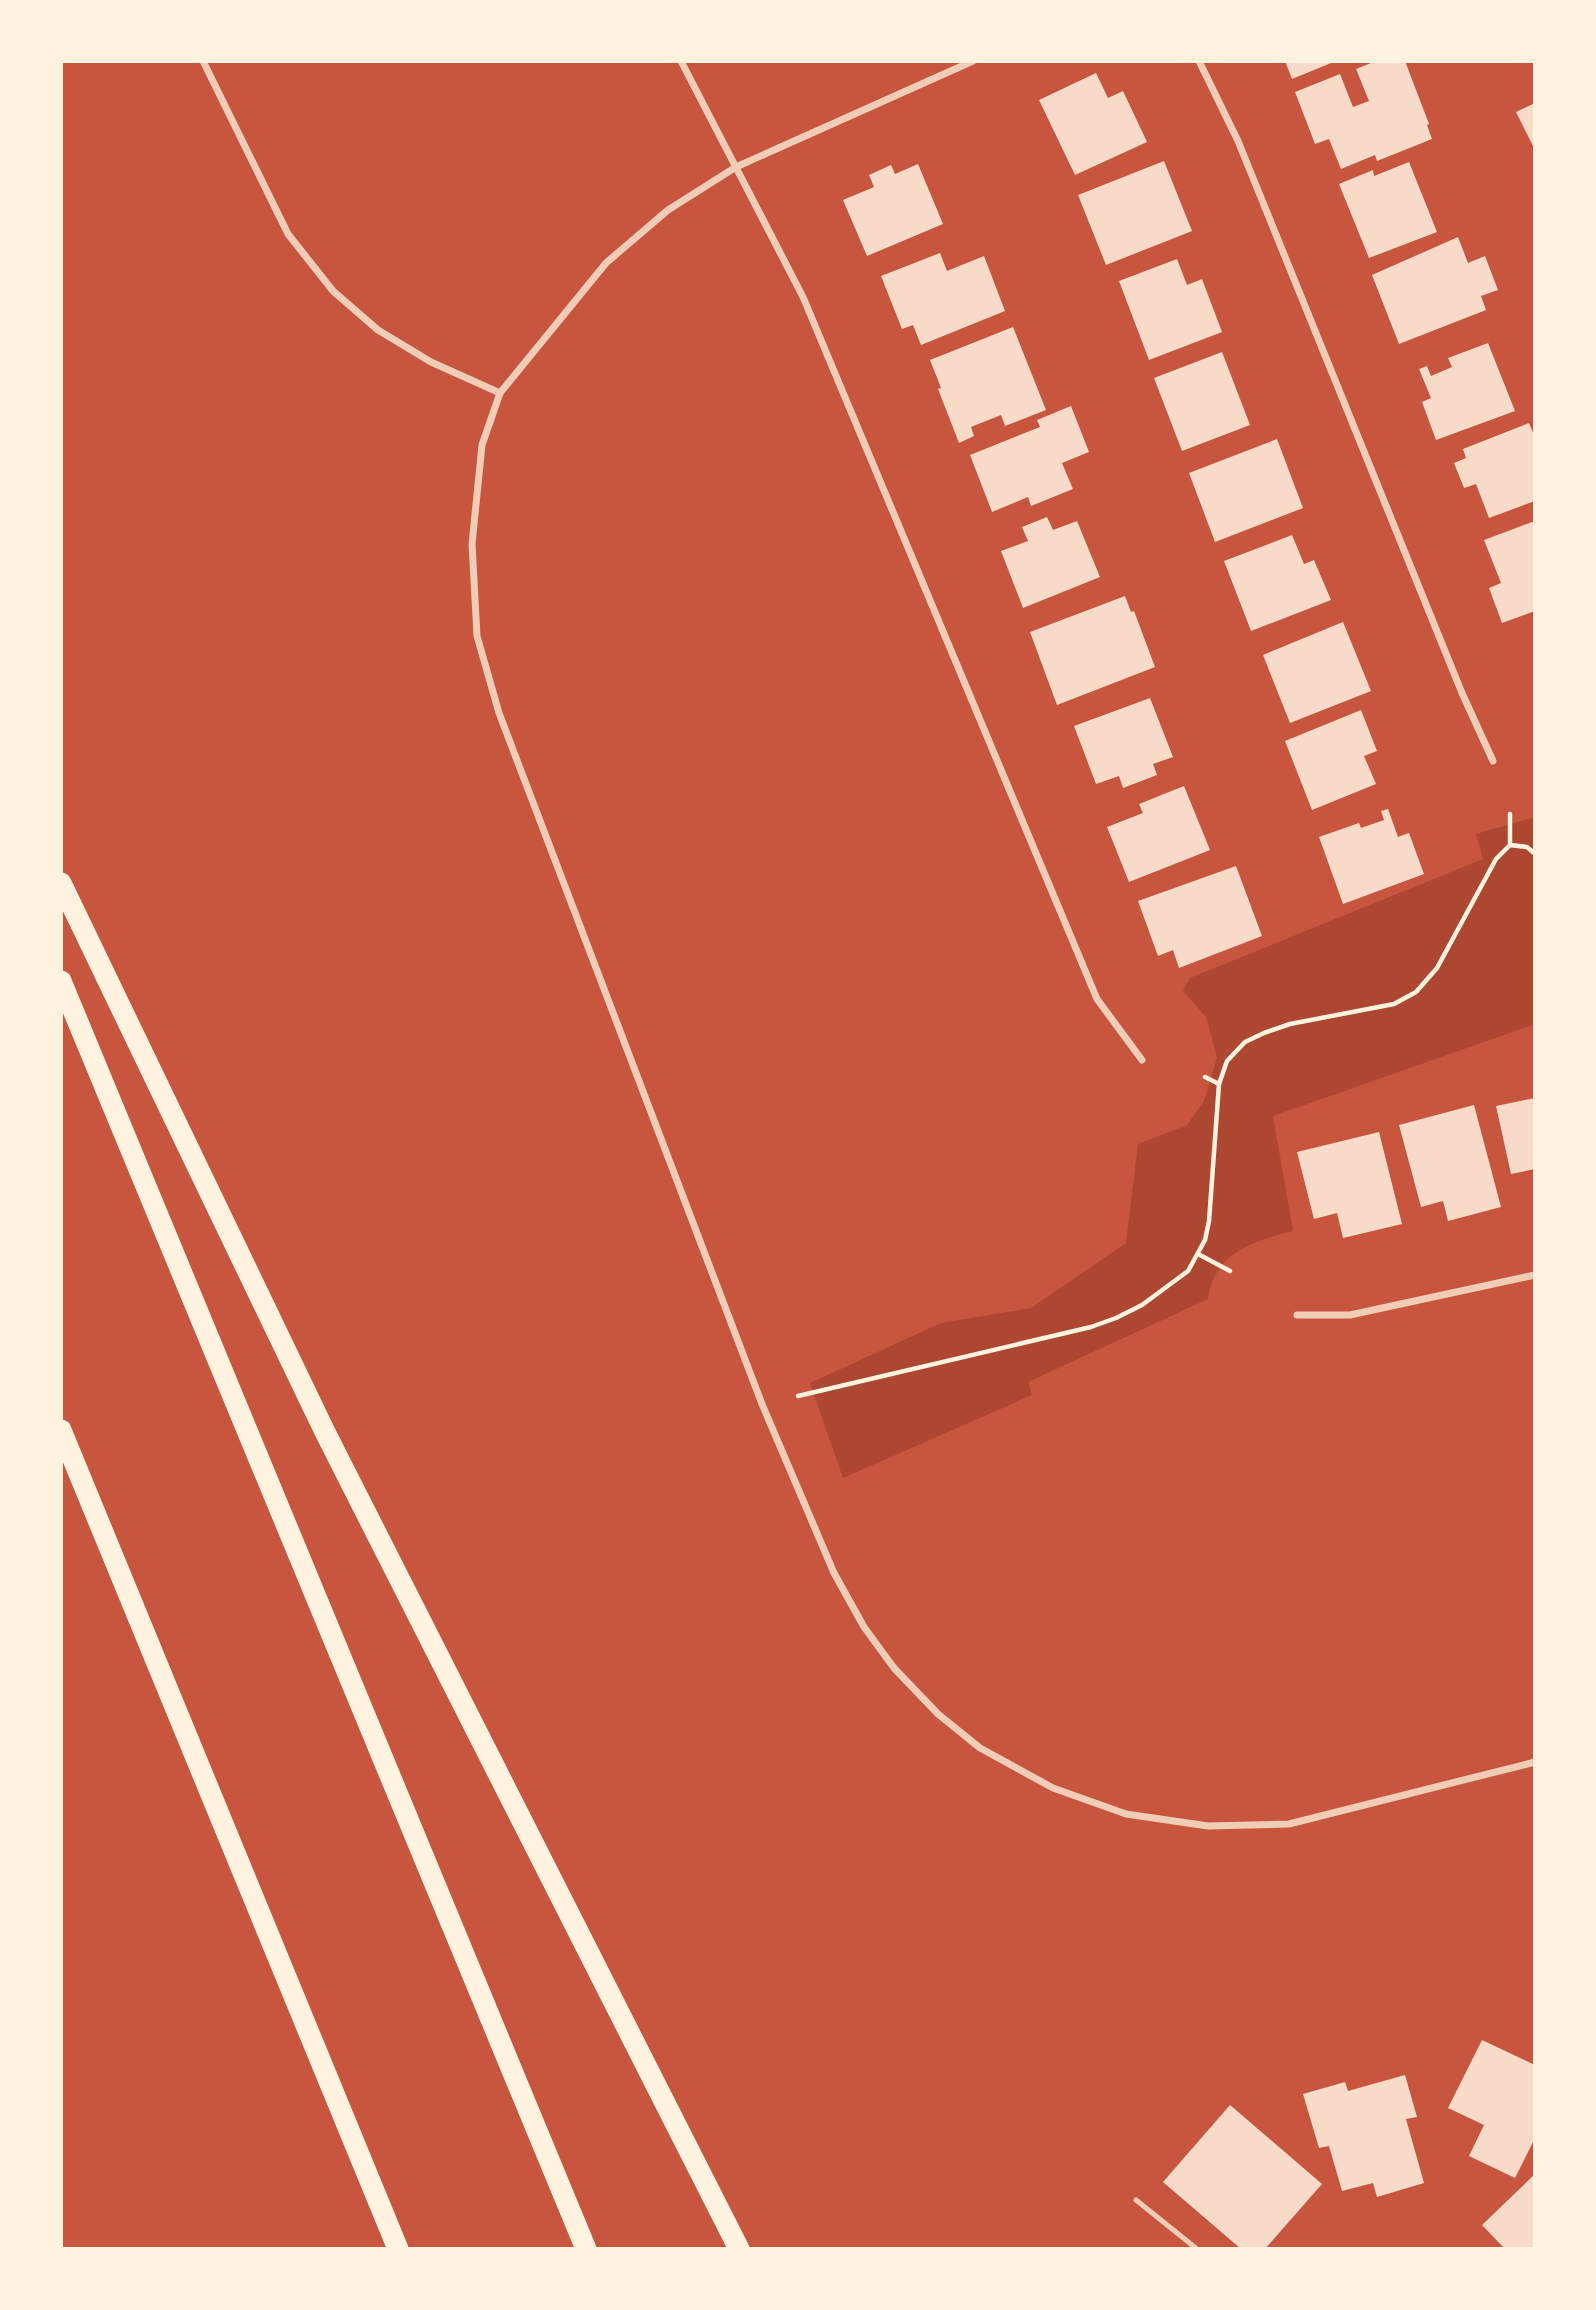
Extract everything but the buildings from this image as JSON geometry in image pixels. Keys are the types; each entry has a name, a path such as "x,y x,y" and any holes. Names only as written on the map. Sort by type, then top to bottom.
{"highway":[{"path":"61,883 326,1432 739,2249"},
{"path":"61,981 586,2249"},
{"path":"61,1430 398,2249"},
{"path":"521,2090 599,2249"}],"street":[{"path":"203,61 288,234 332,291 378,330 431,362 500,393"},
{"path":"681,61 803,298 1097,999 1142,1060"},
{"path":"973,61 736,167 668,210 606,263 500,393 482,445 472,544 477,636 499,713 762,1404 834,1573 864,1627 894,1668 938,1714 981,1748 1053,1788 1126,1814 1208,1826 1289,1824 1535,1762"},
{"path":"1199,61 1238,141 1462,693 1493,761"},
{"path":"1297,1315 1350,1315 1535,1275"}],"lane":[{"path":"1136,2200 1197,2249"}],"path":[{"path":"798,1396 1091,1327 1142,1305 1188,1271 1198,1254 1209,1222 1219,1084 1227,1062 1245,1042 1290,1024 1394,1004 1416,992 1437,968 1496,859 1510,845 1510,814"},
{"path":"1510,845 1527,847 1535,854"},
{"path":"1205,1077 1219,1084"},
{"path":"1198,1254 1230,1271"}],"shaded area":[{"path":"1535,817 1535,1024 1273,1116 1293,1231 1250,1245 1227,1260 1218,1270 1208,1299 1028,1382 1032,1395 843,1478 810,1383 941,1323 1031,1308 1126,1243 1138,1144 1187,1125 1204,1101 1217,1057 1206,1017 1183,991 1190,978 1483,859 1476,834"}]}
